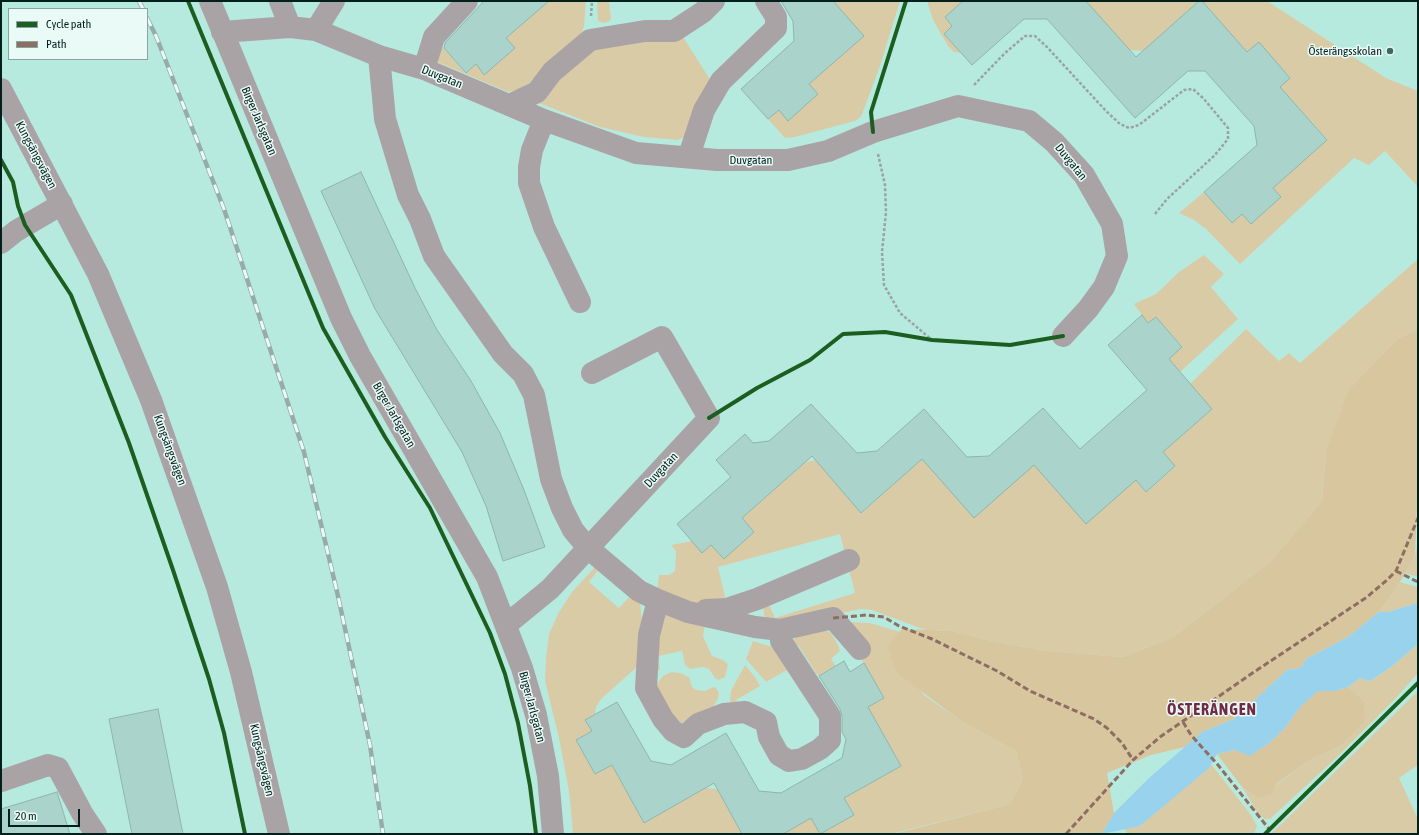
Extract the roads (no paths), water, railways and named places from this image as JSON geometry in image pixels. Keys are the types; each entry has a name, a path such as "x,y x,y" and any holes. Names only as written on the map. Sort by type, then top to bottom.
{"street":[{"name":"Birger Jarlsgatan","path":"210,1 344,324 360,356 487,577 522,668 536,715 548,776 553,834"},
{"path":"280,1 290,26"},
{"path":"316,30 334,1"},
{"path":"424,69 434,37 467,1"},
{"path":"510,105 537,92 552,72 590,40 645,31 674,31 703,12 714,1"},
{"path":"689,156 704,110 721,81 776,28 776,17 766,1"},
{"name":"Duvgatan","path":"222,32 290,26 316,30 380,56 424,69 544,120 636,152 689,156 717,160 788,160 828,151 873,132 958,106 1029,121 1054,142 1084,175 1112,224 1117,256 1104,287 1088,309 1063,336"},
{"path":"380,56 385,119 408,195 420,219 434,256 503,354 524,374 534,395 551,479 562,508 573,530 588,548 639,592 658,600 688,612 755,627 780,630 833,618 860,649"},
{"name":"Kungsängsvägen","path":"1,89 98,274 151,400 191,508 217,587 241,672 279,834"},
{"path":"544,120 532,150 529,167 529,183 544,227 580,302"},
{"path":"1,243 20,228 62,204"},
{"name":"Duvgatan","path":"506,625 550,589 710,418 662,337 592,373"},
{"path":"688,612 727,609 757,599 849,560"},
{"path":"658,600 649,635 646,688 663,720 673,731 684,737 698,724 724,714 745,712 766,722 769,737 779,755 789,761 802,759 820,749 830,740 830,716 781,641 780,630"},
{"path":"1,781 48,765 58,768 82,813 96,834"}],"water":[{"path":"1418,603 1418,644 1391,667 1370,681 1360,678 1348,687 1335,691 1318,691 1301,706 1284,729 1269,743 1250,756 1235,750 1217,754 1209,768 1140,826 1102,834 1114,813 1149,778 1202,732 1234,719 1287,670 1301,668 1306,659 1348,637 1379,612 1388,612"}],"railway":[{"path":"139,1 142,8"},
{"path":"148,20 156,36 224,209 304,452 338,596 370,745 383,834"}],"place":[{"name":"Österängsskolan","path":"1390,51"}],"district":[{"name":"ÖSTERÄNGEN","path":"1212,710"}]}
